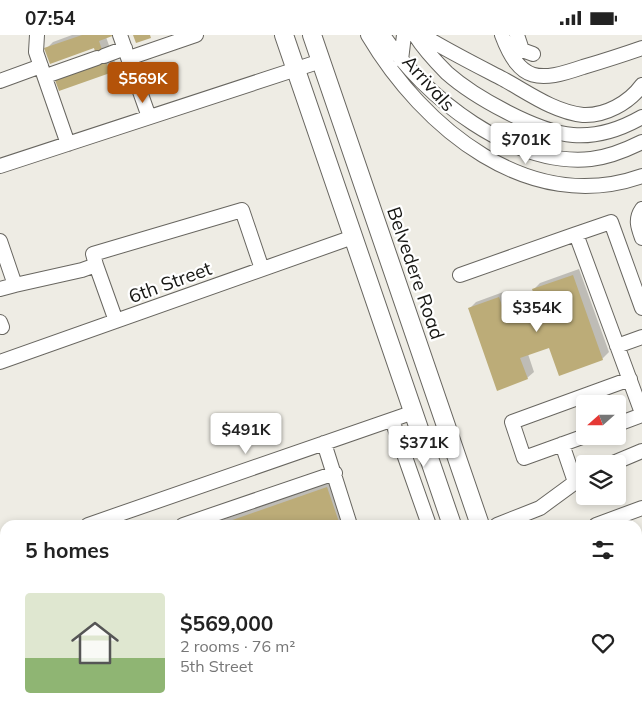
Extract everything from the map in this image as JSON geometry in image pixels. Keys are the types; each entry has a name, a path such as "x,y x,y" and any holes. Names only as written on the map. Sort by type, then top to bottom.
{"main road":[{"path":"284,35 450,520"},
{"name":"Belvedere Road","path":"312,35 478,520"}],"street":[{"path":"38,35 36,51 68,143"},
{"path":"120,35 149,117"},
{"path":"0,81 101,57 127,53 161,41 196,35"},
{"name":"Arrivals","path":"368,35 393,73 418,103 446,129 489,158 522,173 564,186 606,185 642,176"},
{"path":"383,35 401,60 428,88 460,114 495,135 532,152 571,159 591,159 611,155 642,142"},
{"path":"401,60 404,35"},
{"path":"415,35 437,63 457,81 495,104 543,129 573,135 597,134 622,128 642,117"},
{"path":"422,35 548,104 572,113 584,115 607,111 629,100 642,85"},
{"path":"502,35 510,55 521,68 543,77 559,75 642,48"},
{"path":"517,35 522,50 533,54"},
{"path":"0,166 321,61"},
{"path":"642,209 638,217 642,238"},
{"path":"116,321 92,254 242,211 262,269"},
{"path":"460,275 611,222 642,308"},
{"path":"576,234 642,414 626,421"},
{"name":"6th Street","path":"0,363 353,237"},
{"path":"0,241 15,285"},
{"path":"0,289 96,265"},
{"path":"617,346 642,337"},
{"path":"576,439 524,457 512,422 630,379"},
{"path":"106,520 414,413"},
{"path":"392,420 427,520"},
{"path":"324,443 349,520"},
{"path":"562,444 576,471"},
{"path":"626,458 642,451"},
{"path":"198,520 335,473"},
{"path":"510,520 540,508 576,482"},
{"path":"610,520 642,508"}],"building":[{"path":"82,35 115,35 99,41 110,73 59,91 55,80 99,65 94,48 50,64 44,48"},
{"path":"133,35 150,35 151,38 136,43"},
{"path":"573,275 603,360 559,376 549,348 520,358 528,379 497,391 468,308 499,297 506,317 538,306 532,289"},
{"path":"327,487 338,520 232,520"}]}
